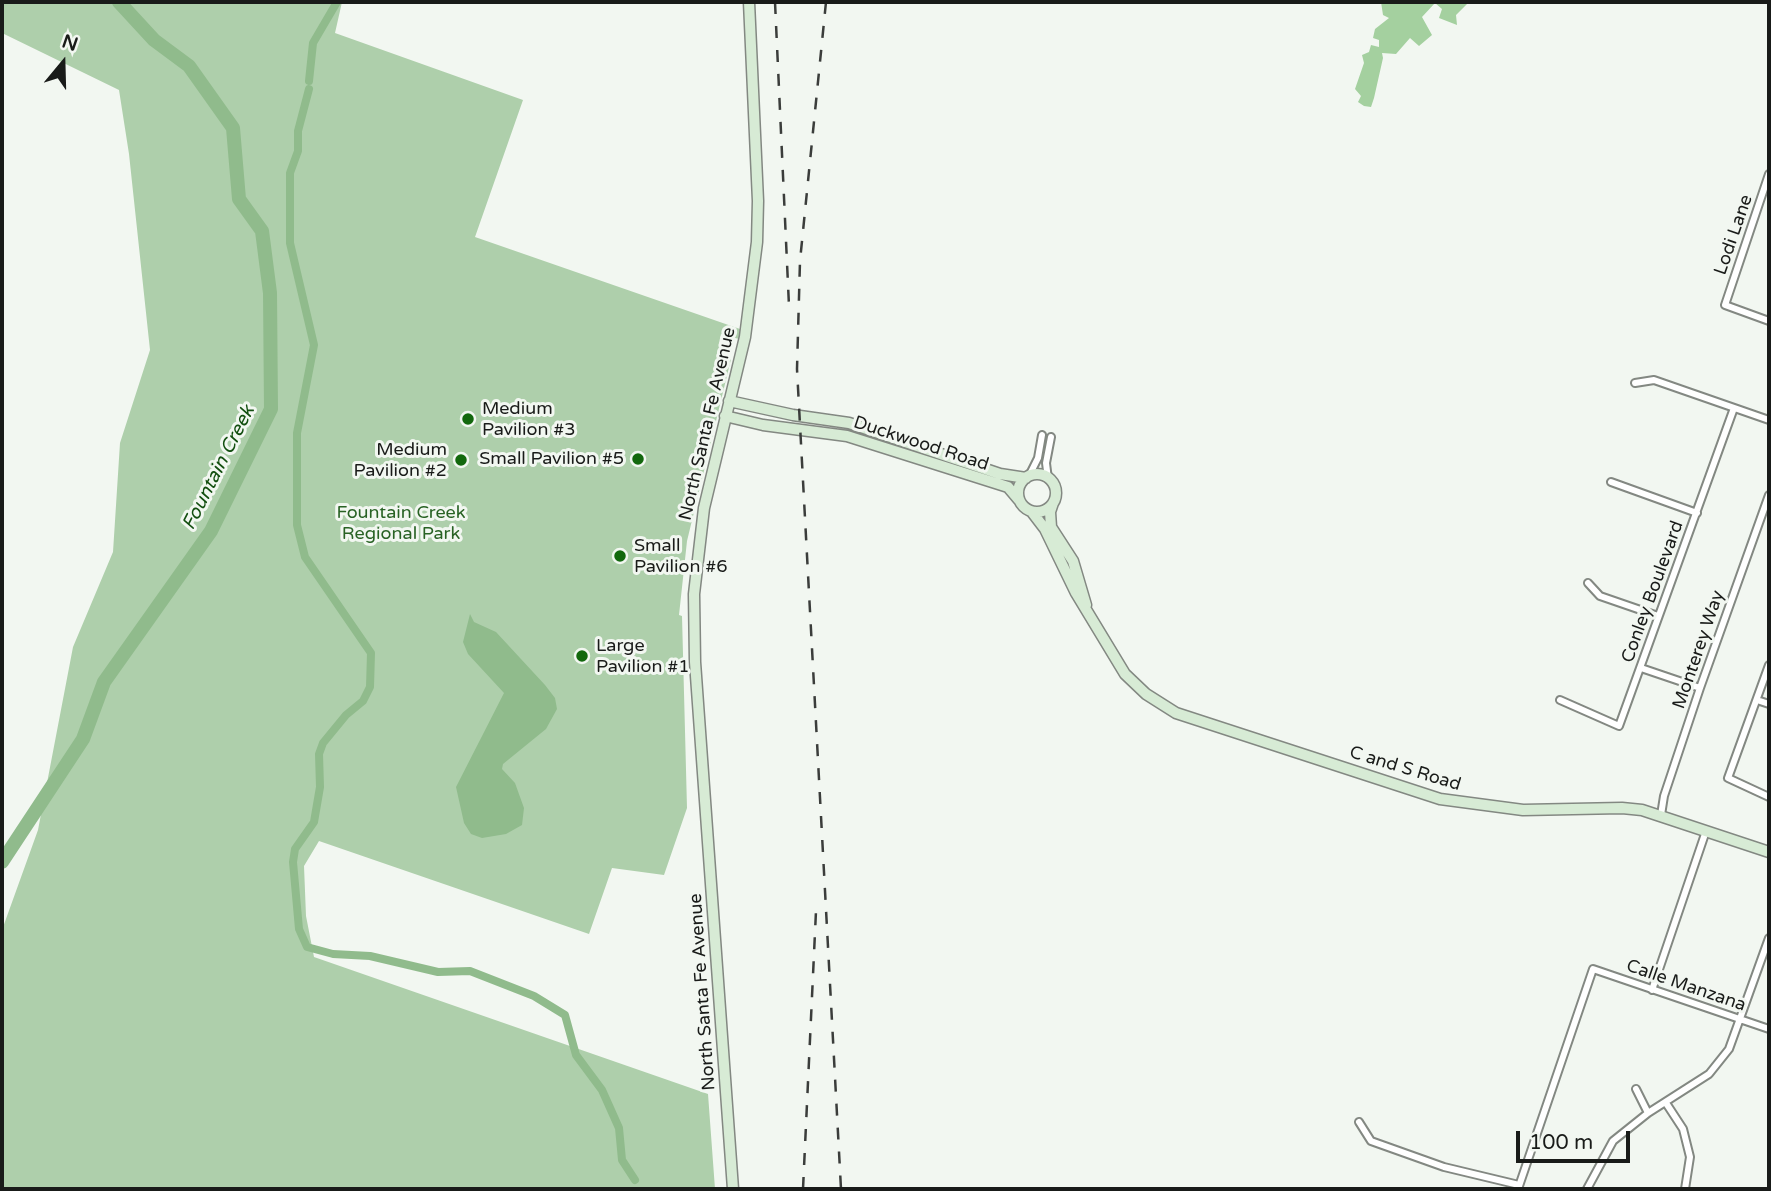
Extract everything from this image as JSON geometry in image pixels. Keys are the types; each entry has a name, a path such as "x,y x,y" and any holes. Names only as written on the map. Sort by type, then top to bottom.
{"main road":[{"name":"North Santa Fe Avenue","path":"733,1189 694,628 700,531 745,337 758,221 748,2"},
{"name":"Duckwood Road","path":"729,401 793,415 849,423 1000,474 1028,477"},
{"name":"Duckwood Road","path":"725,416 763,425 847,436 1008,488 1019,500"},
{"path":"1039,475 1048,479 1056,491 1053,503 1044,511 1032,512 1019,500 1019,488 1028,477 1039,475"},
{"name":"C and S Road","path":"1053,503 1051,527 1073,561 1086,605"},
{"name":"C and S Road","path":"1032,512 1045,530 1076,593 1086,605 1125,674 1146,694 1176,713 1440,799 1523,810 1622,808 1661,816 1769,852"}],"street":[{"name":"Lodi Lane","path":"1769,174 1725,305 1769,321"},
{"path":"1760,199 1769,202"},
{"path":"1635,383 1654,380 1769,421"},
{"name":"Conley Boulevard","path":"1560,701 1619,726 1734,408"},
{"path":"1028,477 1038,458 1042,435"},
{"path":"1048,479 1046,463 1051,437"},
{"path":"1611,482 1697,513"},
{"name":"Monterey Way","path":"1661,816 1664,796 1700,688 1769,495"},
{"path":"1588,583 1600,596 1658,616"},
{"path":"1769,665 1728,778 1769,797"},
{"path":"1641,668 1700,688"},
{"path":"1757,700 1769,704"},
{"path":"1652,990 1706,831"},
{"path":"1587,1189 1613,1140 1648,1113 1709,1074 1729,1049 1769,938"},
{"name":"Calle Manzana","path":"1518,1187 1593,969 1769,1029"},
{"path":"1636,1089 1648,1113"},
{"path":"1666,1103 1683,1129 1690,1157 1685,1189"},
{"path":"1359,1122 1371,1141 1444,1167 1518,1187"}],"green space":[{"name":"Fountain Creek Regional Park","path":"2,2 342,2 335,33 523,100 475,237 740,329 739,339 721,334 719,343 731,359 687,541 679,615 682,616 687,808 664,875 612,868 589,934 319,841 304,866 306,916 314,957 708,1094 715,1189 2,1189 2,930 38,830 73,647 113,552 120,443 150,350 129,154 119,90 2,33"}],"shaded area":[{"path":"1381,2 1469,2 1456,15 1457,25 1439,18 1442,9 1435,3 1422,17 1432,35 1419,46 1410,38 1396,54 1382,53 1371,107 1358,102 1361,96 1355,89 1364,63 1362,55 1369,52 1371,45 1379,47 1379,40 1373,38 1375,29 1389,18 1383,15"},
{"path":"470,614 474,622 496,632 545,685 555,698 557,709 546,729 503,764 502,769 515,783 524,808 522,825 506,834 482,838 471,834 464,823 456,787 504,693 468,654 463,642"}],"waterway":[{"name":"Fountain Creek","path":"2,862 83,739 104,682 211,531 271,409 270,293 262,231 239,199 233,128 189,66 154,40 119,2"},
{"path":"309,81 313,43 337,2"},
{"path":"309,89 298,131 298,151 290,173 290,243 314,345 297,433 297,525 305,557 371,653 370,687 363,701 346,715 323,743 319,754 320,787 314,822 295,849 293,862 299,929 307,947 333,954 370,956 438,972 470,971 534,996 565,1015 576,1055 602,1090 619,1128 622,1160 635,1180"}],"railway":[{"path":"775,2 789,306"},
{"path":"826,2 800,261 797,369 841,1189"},
{"path":"803,1189 816,911"}],"place":[{"name":"Medium Pavilion #3","path":"468,419"},
{"name":"Small Pavilion #5","path":"638,459"},
{"name":"Medium Pavilion #2","path":"461,460"},
{"name":"Small Pavilion #6","path":"620,556"},
{"name":"Large Pavilion #1","path":"582,656"}]}
